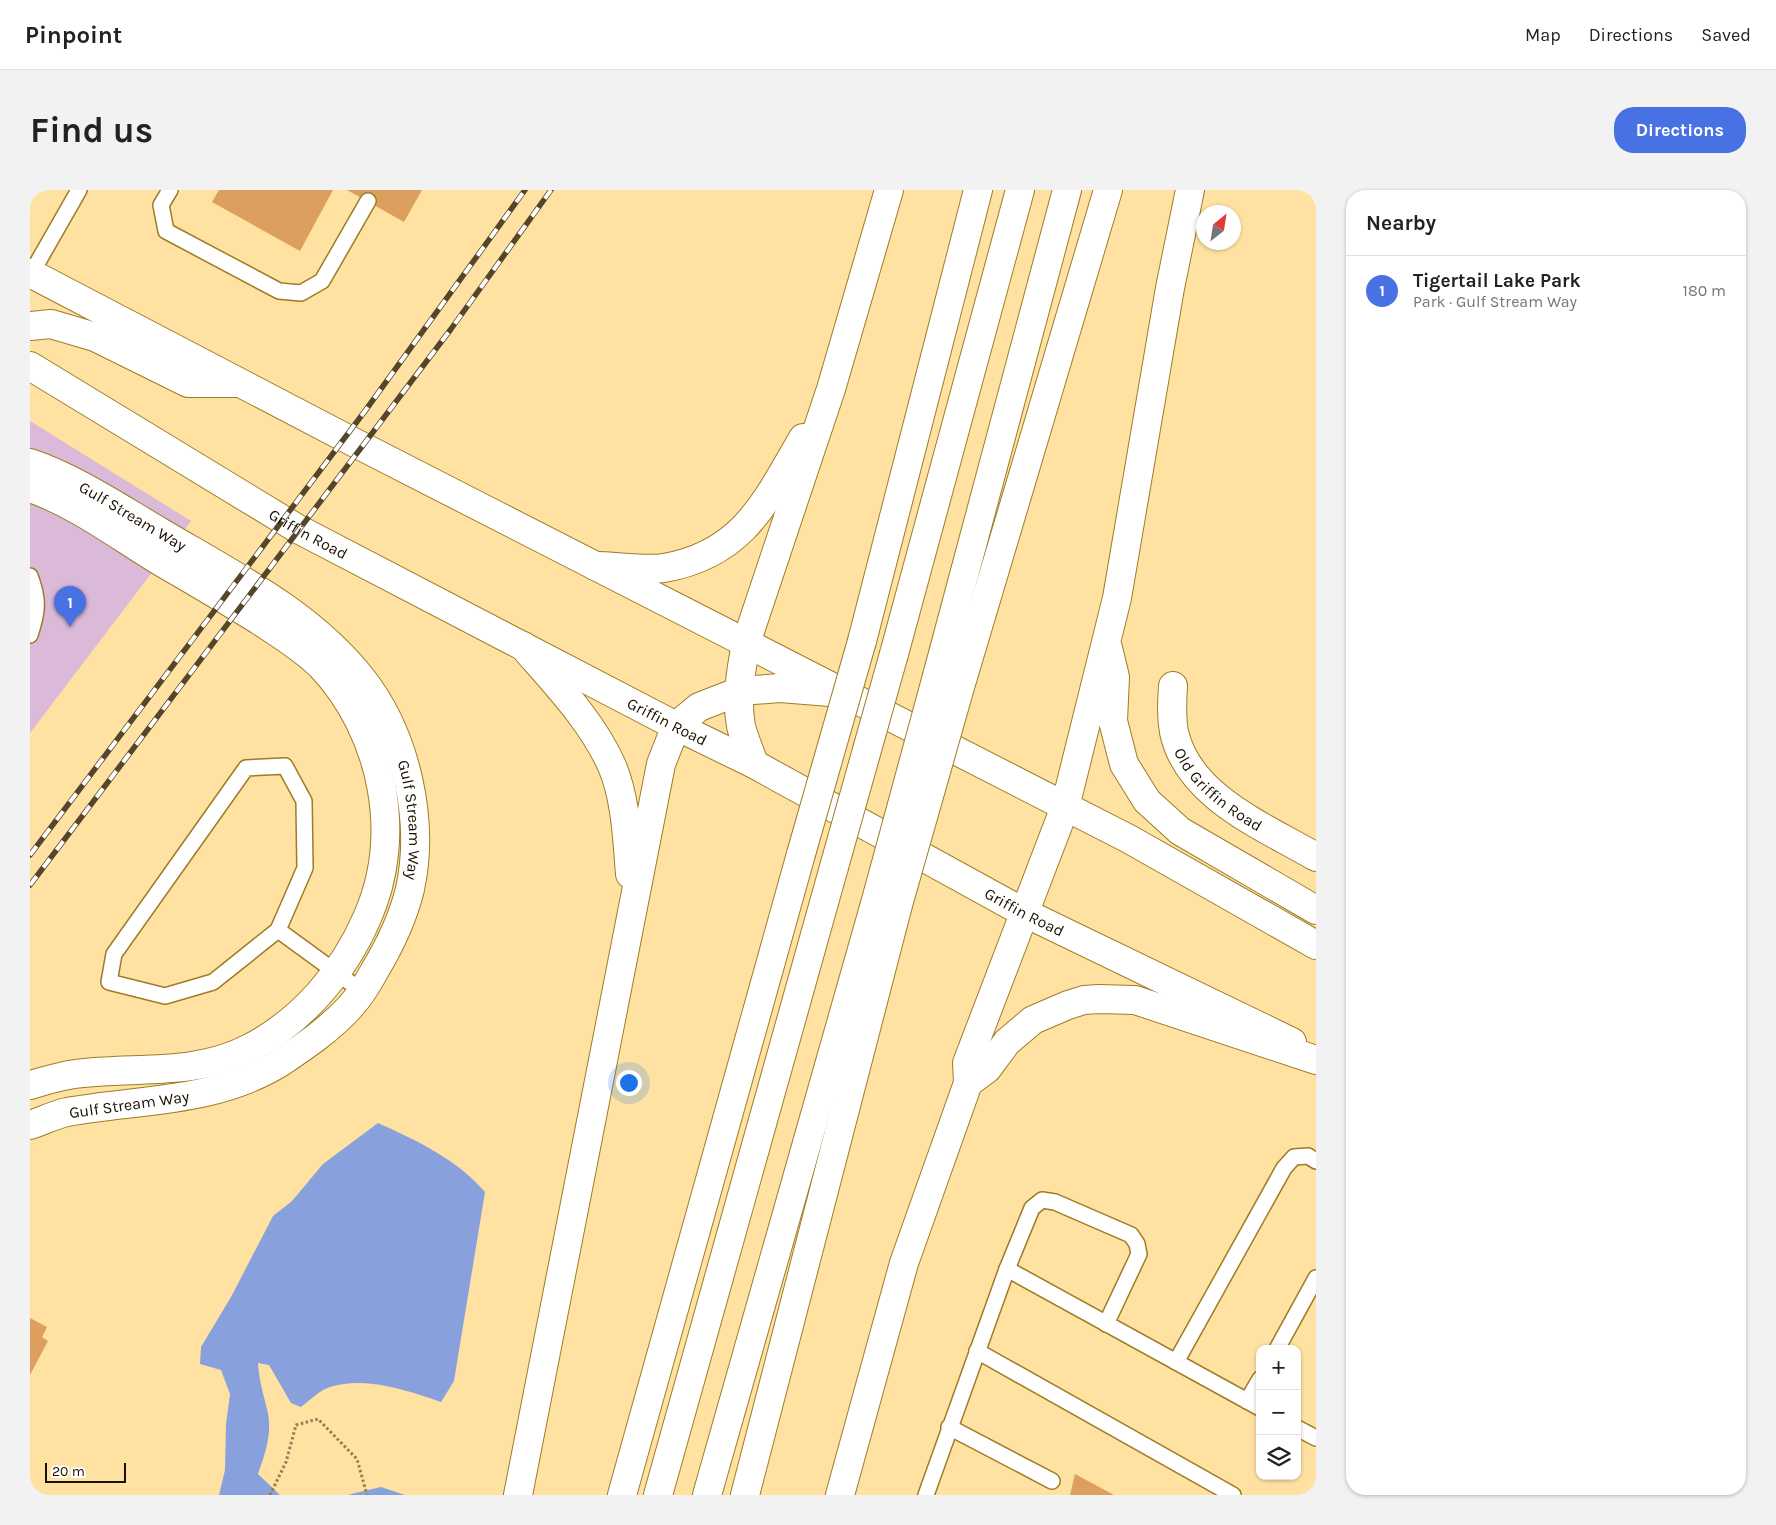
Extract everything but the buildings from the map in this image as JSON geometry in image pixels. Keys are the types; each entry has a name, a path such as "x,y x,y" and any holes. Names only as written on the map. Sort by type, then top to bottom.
{"main road":[{"path":"754,764 742,726 740,690 746,643 831,389 889,190"},
{"path":"622,1495 862,641 978,190"},
{"path":"658,1495 894,654 1020,190"},
{"path":"707,1495 888,899 949,682 1068,190"},
{"path":"949,682 1108,190"},
{"path":"840,1495 904,1262 968,1082 967,1063 1065,807 1116,598 1170,288 1190,190"},
{"path":"30,274 1137,843 1316,945"},
{"path":"30,326 51,324 95,337 188,383 240,383"},
{"name":"Griffin Road","path":"30,366 282,520 676,726 754,764 1025,913 1316,1054"},
{"path":"595,566 662,568 703,557 739,535 765,503 831,389"},
{"name":"Gulf Stream Way","path":"30,463 78,483 298,616 326,640 364,681 393,728 411,794 414,859 410,889 401,917 385,954 363,992 327,1030 279,1063 230,1087 169,1100 65,1113 30,1125"},
{"name":"Gulf Stream Way","path":"30,488 66,505 293,642 320,666 340,690 372,751 382,784 385,853 380,882 371,910 359,937 337,973 298,1015 250,1048 212,1062 169,1070 74,1074 30,1085"},
{"path":"1106,639 1115,677 1113,721 1124,764 1147,801 1180,831 1316,910"},
{"path":"523,646 568,698 612,766 623,804 633,901"},
{"name":"Old Griffin Road","path":"1173,686 1172,717 1175,733 1179,747 1194,774 1234,808 1316,857"},
{"path":"518,1495 582,1176 633,901 661,764 676,726 699,707 740,690 780,688 843,693"},
{"path":"745,1495 888,899"},
{"path":"968,1082 987,1069 1007,1042 1033,1020 1068,1005 1100,999 1135,1000 1316,1060"}],"lane":[{"path":"30,274 79,190"},
{"path":"170,190 161,206 166,231 279,291 300,293 322,281 368,201"},
{"path":"30,576 37,594 37,616 30,635"},
{"path":"285,766 304,801 305,868 278,930 213,982 166,996 109,982 114,954 246,768 285,766"},
{"path":"278,930 363,992"},
{"path":"1176,1362 1284,1168 1294,1157 1308,1156 1316,1161"},
{"path":"926,1495 1007,1269 1032,1208 1042,1200 1055,1202 1131,1235 1137,1244 1139,1254 1106,1324"},
{"path":"1007,1269 1254,1404 1257,1390"},
{"path":"1279,1345 1316,1278"},
{"path":"977,1351 1233,1495"},
{"path":"949,1427 1052,1480"},
{"path":"1301,1430 1316,1438"}],"path":[{"path":"270,1495 286,1462 296,1425 318,1419 357,1459 367,1495"}],"shaded area":[{"path":"30,421 191,521 30,733"}],"water":[{"path":"378,1123 436,1152 462,1170 485,1192 454,1381 441,1402 400,1389 358,1383 326,1388 301,1407 291,1403 269,1365 258,1363 268,1413 269,1429 265,1452 258,1474 280,1495 219,1495 225,1470 226,1424 230,1394 221,1370 200,1364 201,1347 231,1297 273,1216 292,1201 323,1164"},
{"path":"381,1487 405,1495 349,1495 351,1494"}],"railway":[{"path":"30,855 365,411 525,190"},
{"path":"30,885 451,329 551,190"}],"place":[{"name":"Tigertail Lake Park","path":"70,627"}]}
